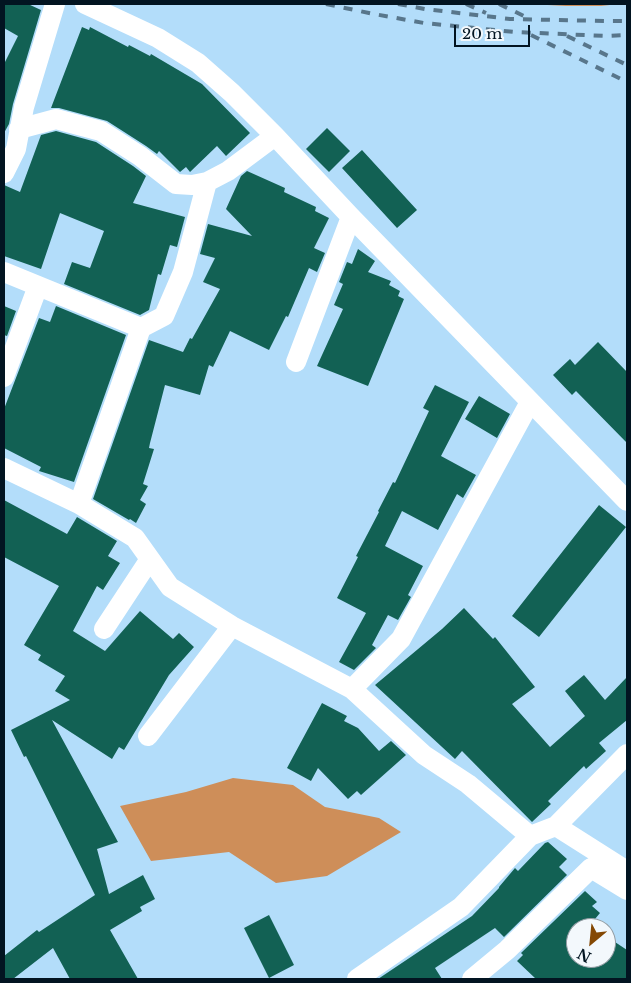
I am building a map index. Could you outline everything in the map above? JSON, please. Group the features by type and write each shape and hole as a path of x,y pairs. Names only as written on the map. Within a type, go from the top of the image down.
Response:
{"street":[{"path":"4,172 16,149 24,107 55,4"},
{"path":"85,4 158,38 198,63 232,93 627,501"},
{"path":"19,129 56,118 101,131 140,156 176,184 192,186 207,182 228,171 275,136"},
{"path":"79,504 141,328 164,316 183,272 207,182"},
{"path":"296,362 351,217"},
{"path":"4,272 141,328"},
{"path":"4,377 38,286"},
{"path":"352,689 401,639 530,402"},
{"path":"4,468 79,504 136,538 170,588 232,626 352,689 424,754 468,784 530,836"},
{"path":"104,629 150,559"},
{"path":"148,736 232,626"},
{"path":"357,979 460,907 530,836 556,826 627,754"},
{"path":"556,826 627,871"},
{"path":"472,979 507,950 591,868 627,890"}],"shaded area":[{"path":"529,4 619,4 566,6"},
{"path":"233,778 293,785 325,807 379,818 401,832 327,876 276,883 229,852 151,861 120,806 186,792"}],"building":[{"path":"4,4 28,4 41,10 13,104 9,124 4,133 4,64 18,36 4,28"},
{"path":"82,27 89,30 90,27 128,47 129,45 150,56 151,54 202,84 250,133 226,156 217,146 190,172 186,167 180,172 159,151 157,154 107,121 59,108 51,108"},
{"path":"327,128 350,151 329,172 306,149"},
{"path":"56,131 96,142 146,176 133,203 185,217 177,247 170,245 161,275 158,274 149,310 140,315 64,284 72,262 90,268 104,231 60,213 41,269 4,256 4,185 20,192 41,135"},
{"path":"362,150 417,210 397,228 342,168"},
{"path":"247,171 285,188 284,192 316,207 315,211 329,218 314,248 325,253 317,272 309,268 288,317 286,316 269,350 230,331 213,367 209,365 200,395 165,385 149,448 154,449 143,484 148,486 140,500 146,504 136,523 93,499 149,340 183,352 220,289 203,282 215,258 200,254 208,224 252,236 226,209 241,176"},
{"path":"358,249 375,261 368,272 391,281 389,285 400,291 398,296 404,299 368,386 317,366 343,309 334,305 343,284 339,282 347,262 352,264"},
{"path":"4,306 16,311 7,336 4,335"},
{"path":"56,306 126,335 74,482 39,471 41,467 4,448 4,409 39,318 50,322"},
{"path":"598,342 627,372 627,443 576,391 572,395 553,375 570,359 575,365"},
{"path":"435,385 469,402 441,456 476,475 463,498 457,494 438,530 402,511 385,546 423,566 408,595 411,597 398,620 388,615 372,645 376,648 354,670 339,662 366,613 337,598 358,557 356,556 378,511 393,482 395,483 429,411 423,408"},
{"path":"479,396 510,414 497,438 465,419"},
{"path":"4,500 67,534 77,517 117,541 108,556 120,563 103,590 97,586 73,631 105,651 140,611 173,639 179,633 194,647 169,675 124,750 119,747 112,759 52,720 118,842 97,849 109,894 143,875 155,899 140,907 142,911 110,930 138,979 70,979 53,948 13,979 4,979 4,956 37,930 39,932 95,895 26,756 24,757 11,730 70,700 55,691 65,676 38,660 41,655 24,645 59,586 4,557"},
{"path":"599,505 626,527 539,637 512,616"},
{"path":"464,608 493,639 495,637 535,687 512,704 550,747 585,716 565,691 584,675 605,700 627,677 627,720 599,743 606,751 586,769 584,766 548,801 551,804 532,822 462,751 455,759 375,685"},
{"path":"322,703 347,716 344,721 358,728 379,751 391,741 406,755 361,795 357,791 348,799 318,768 311,781 287,768"},
{"path":"548,842 567,859 559,867 567,875 504,937 495,928 435,968 442,979 378,979 472,916 515,868 518,871"},
{"path":"585,891 597,902 592,906 600,913 596,918 566,918 566,968 616,968 616,943 627,950 627,979 536,979 517,961 523,955 521,953"},
{"path":"269,915 294,965 269,978 244,928"}],"railway":[{"path":"326,4 424,23 515,32 607,36 627,35"},
{"path":"398,4 510,19 627,21"},
{"path":"466,4 486,13"},
{"path":"499,4 526,17"},
{"path":"531,35 627,82"},
{"path":"567,36 627,65"}]}
